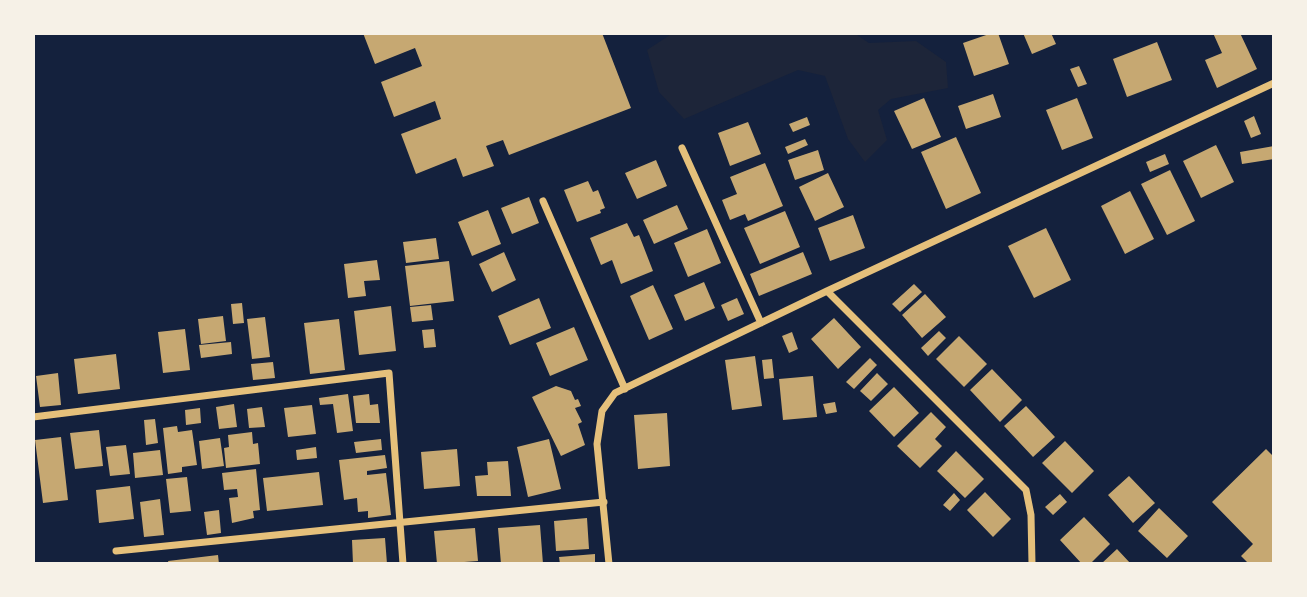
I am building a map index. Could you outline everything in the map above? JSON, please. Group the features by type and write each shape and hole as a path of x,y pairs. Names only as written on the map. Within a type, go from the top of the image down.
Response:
{"street":[{"path":"609,564 597,444 601,411 615,393 1274,83"},
{"path":"682,148 761,323"},
{"path":"543,201 625,389"},
{"path":"827,291 1026,490 1031,515 1032,564"},
{"path":"33,417 389,373 403,564"},
{"path":"116,551 604,502"}],"shaded area":[{"path":"673,33 854,33 869,43 916,41 946,62 948,88 891,99 878,110 887,140 865,162 848,139 825,76 798,70 684,119 659,92 647,50"}],"building":[{"path":"363,33 602,33 631,108 509,155 503,140 486,146 494,166 463,177 456,158 416,174 401,134 441,119 435,101 394,117 381,82 422,66 415,48 375,64"},
{"path":"998,33 1009,64 974,76 963,43"},
{"path":"1023,33 1051,33 1056,44 1032,54"},
{"path":"1213,33 1240,33 1257,69 1217,88 1205,60 1222,53"},
{"path":"1157,42 1172,80 1127,97 1113,59"},
{"path":"1079,66 1087,84 1078,87 1070,69"},
{"path":"993,94 1001,117 966,129 958,106"},
{"path":"924,98 941,137 912,149 894,111"},
{"path":"1077,98 1093,138 1062,150 1046,110"},
{"path":"1254,116 1261,134 1251,138 1244,121"},
{"path":"807,117 810,125 793,132 789,124"},
{"path":"748,122 761,154 730,166 718,133"},
{"path":"956,137 981,193 946,209 921,152"},
{"path":"805,139 808,145 788,154 785,147"},
{"path":"1216,145 1234,182 1201,198 1183,161"},
{"path":"1274,146 1274,159 1242,164 1240,152"},
{"path":"818,150 824,170 795,180 788,160"},
{"path":"1165,154 1169,164 1150,172 1146,162"},
{"path":"656,160 667,186 637,199 625,173"},
{"path":"765,163 783,206 748,221 745,214 730,220 722,200 737,194 730,177"},
{"path":"1170,170 1195,221 1167,235 1141,184"},
{"path":"828,173 844,207 815,221 799,187"},
{"path":"588,181 593,192 598,190 605,208 600,210 601,213 577,222 564,190"},
{"path":"1130,191 1154,239 1125,254 1101,206"},
{"path":"529,197 539,223 512,234 501,208"},
{"path":"677,205 688,229 654,244 643,220"},
{"path":"488,210 501,244 472,256 458,222"},
{"path":"785,211 800,247 760,264 744,228"},
{"path":"853,215 865,248 830,261 818,228"},
{"path":"627,223 634,237 639,235 653,271 621,284 612,260 601,265 590,238"},
{"path":"1046,228 1071,280 1034,298 1008,246"},
{"path":"707,229 721,263 688,277 674,243"},
{"path":"436,238 439,259 406,263 403,242"},
{"path":"504,252 516,280 492,292 479,264"},
{"path":"803,252 812,274 759,296 750,274"},
{"path":"377,260 380,280 364,281 366,296 348,298 344,264"},
{"path":"449,261 454,301 410,306 405,266"},
{"path":"704,282 715,308 685,321 674,295"},
{"path":"914,284 922,292 900,312 892,304"},
{"path":"653,285 673,329 649,340 630,296"},
{"path":"925,294 946,317 922,338 902,315"},
{"path":"539,298 551,328 510,345 498,316"},
{"path":"737,298 744,314 728,321 721,305"},
{"path":"242,303 244,323 233,324 231,304"},
{"path":"431,305 433,320 412,322 410,307"},
{"path":"391,306 396,351 359,355 354,311"},
{"path":"223,316 226,341 201,344 198,319"},
{"path":"265,317 270,357 252,359 247,319"},
{"path":"834,318 861,347 838,369 811,339"},
{"path":"339,319 345,370 310,374 304,323"},
{"path":"574,327 588,360 550,376 536,343"},
{"path":"185,329 190,370 163,373 158,332"},
{"path":"434,329 436,347 424,348 422,330"},
{"path":"939,331 946,338 928,356 921,348"},
{"path":"792,332 798,349 789,353 782,336"},
{"path":"959,336 987,364 964,387 936,359"},
{"path":"231,342 232,354 201,358 199,345"},
{"path":"116,354 120,389 78,394 74,359"},
{"path":"755,356 762,406 732,410 725,360"},
{"path":"870,358 877,365 854,389 846,382"},
{"path":"772,359 774,378 764,379 762,360"},
{"path":"273,362 275,378 253,380 251,364"},
{"path":"992,369 1022,400 1000,422 970,390"},
{"path":"58,373 61,405 40,407 36,376"},
{"path":"877,373 888,384 871,401 860,391"},
{"path":"813,376 817,417 783,420 779,379"},
{"path":"556,386 571,391 575,400 578,399 581,406 575,408 582,422 578,424 585,445 561,456 532,397"},
{"path":"894,387 919,413 894,437 869,411"},
{"path":"348,394 353,431 337,433 333,404 320,405 319,398"},
{"path":"369,394 370,405 378,404 380,423 356,423 353,396"},
{"path":"835,402 837,412 826,414 823,404"},
{"path":"234,404 237,427 219,429 216,407"},
{"path":"312,405 316,434 288,437 284,408"},
{"path":"1026,406 1055,437 1033,457 1004,426"},
{"path":"262,407 265,427 249,428 247,409"},
{"path":"200,408 201,423 186,425 185,410"},
{"path":"931,412 946,427 935,439 942,446 920,468 897,446"},
{"path":"667,413 670,466 638,469 634,415"},
{"path":"155,419 158,443 146,445 144,420"},
{"path":"177,426 178,432 192,430 197,465 182,467 182,472 168,474 163,428"},
{"path":"99,430 103,466 75,469 70,433"},
{"path":"252,432 253,444 258,443 260,464 226,468 224,448 229,447 228,435"},
{"path":"61,437 68,500 43,503 35,440"},
{"path":"220,438 224,466 202,469 199,441"},
{"path":"381,439 382,450 356,453 354,442"},
{"path":"549,439 561,489 528,497 517,447"},
{"path":"1065,441 1094,471 1072,493 1042,463"},
{"path":"126,445 130,474 110,476 106,447"},
{"path":"316,447 317,458 297,460 296,450"},
{"path":"457,449 460,486 424,489 421,452"},
{"path":"1266,449 1274,457 1274,564 1249,564 1241,556 1253,544 1212,502"},
{"path":"160,450 163,475 135,478 133,453"},
{"path":"956,451 984,479 965,498 937,471"},
{"path":"385,455 387,468 367,471 367,475 386,473 391,515 368,518 368,511 358,512 357,498 344,500 339,460"},
{"path":"508,461 511,496 477,496 475,476 488,475 487,462"},
{"path":"256,469 260,510 253,511 254,518 232,523 229,498 238,497 237,489 224,490 222,473"},
{"path":"319,472 323,505 267,511 263,478"},
{"path":"1129,476 1155,503 1133,523 1108,495"},
{"path":"187,477 191,511 170,513 166,479"},
{"path":"130,486 134,519 99,523 96,490"},
{"path":"985,492 1011,519 993,537 967,510"},
{"path":"954,493 960,500 950,511 943,505"},
{"path":"1060,494 1067,502 1053,515 1045,507"},
{"path":"160,499 164,535 144,537 140,502"},
{"path":"1159,508 1188,536 1167,558 1138,531"},
{"path":"219,510 221,533 207,535 204,512"},
{"path":"1084,517 1110,544 1090,564 1082,564 1060,540"},
{"path":"587,518 589,549 556,551 554,521"},
{"path":"540,525 543,564 501,564 498,528"},
{"path":"475,528 478,561 437,564 434,531"},
{"path":"385,538 387,564 353,564 352,540"},
{"path":"1117,549 1131,564 1101,564"},
{"path":"595,554 595,564 560,564 559,557"},
{"path":"218,555 219,564 169,564 168,561"}]}
